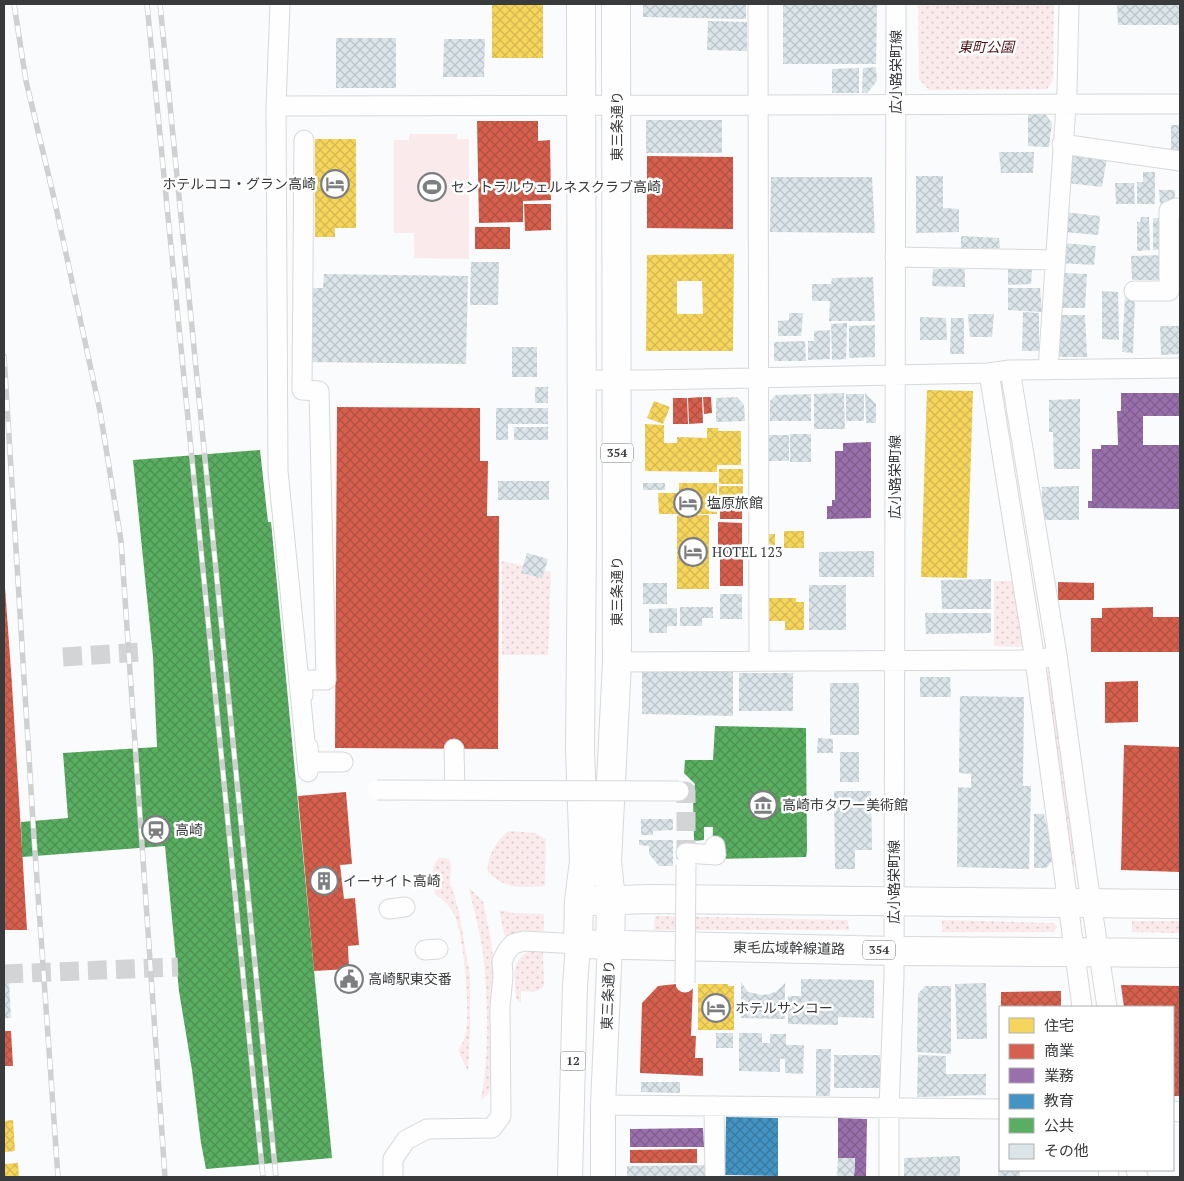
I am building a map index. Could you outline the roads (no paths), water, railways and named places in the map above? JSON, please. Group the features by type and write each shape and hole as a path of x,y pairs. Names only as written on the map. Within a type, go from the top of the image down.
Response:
{"highway":[{"name":"354","path":"578,944 579,901 584,861 580,748 580,4"},
{"name":"東三条通り","path":"610,944 611,901 607,861 618,662 616,4"},
{"path":"579,901 649,899 1180,904"},
{"name":"東毛広域幹線道路","path":"578,944 1180,953"}],"main road":[{"name":"12","path":"570,1177 575,986 578,944"},
{"name":"東三条通り","path":"603,1177 603,1104 610,944"}],"street":[{"path":"280,4 276,106 278,471 308,772"},
{"path":"758,4 759,660"},
{"name":"広小路栄町線","path":"889,1177 889,1108 894,950 896,661 896,4"},
{"path":"1048,370 1066,105 1069,4"},
{"path":"276,106 1180,104"},
{"path":"304,140 302,390 319,391 326,680 302,680 309,762 343,762"},
{"path":"1062,144 1180,160"},
{"path":"1134,291 1169,291 1169,211 1180,208"},
{"path":"895,257 1054,260"},
{"path":"581,380 895,376 988,373 1010,370 1180,368"},
{"path":"1010,370 1058,655 1080,903"},
{"path":"988,373 1035,660 1080,903 1087,953 1107,1006"},
{"path":"618,662 1035,660 1058,655"},
{"path":"454,749 456,790"},
{"path":"377,790 678,790"},
{"path":"685,983 686,859 716,855 715,846"},
{"path":"392,1177 393,1159 406,1140 427,1129 492,1128 498,1122 501,1116 500,1007 503,976 502,961 507,951 513,944 524,941 578,944"},
{"path":"1082,1006 1087,953"},
{"path":"603,1104 999,1109"},
{"path":"714,1106 715,1177"}],"tunnel":[{"path":"63,657 143,652"},
{"path":"679,791 686,791 686,865"},
{"path":"4,974 178,967"}],"railway":[{"path":"14,4 26,81 54,198 100,411 121,541 165,1177"},
{"path":"147,4 263,1177"},
{"path":"160,4 276,1177"},
{"path":"4,356 34,838 58,1177"}],"place":[{"name":"ホテルココ・グラン高崎","path":"335,184"},
{"name":"セントラルウェルネスクラブ高崎","path":"432,187"},
{"name":"塩原旅館","path":"688,503"},
{"name":"HOTEL 123","path":"693,552"},
{"name":"高崎市タワー美術館","path":"763,805"},
{"name":"高崎","path":"156,830"},
{"name":"イーサイト高崎","path":"324,881"},
{"name":"高崎駅東交番","path":"349,979"},
{"name":"ホテルサンコー","path":"716,1008"}],"park label":[{"name":"東町公園","path":"986,47"}]}
